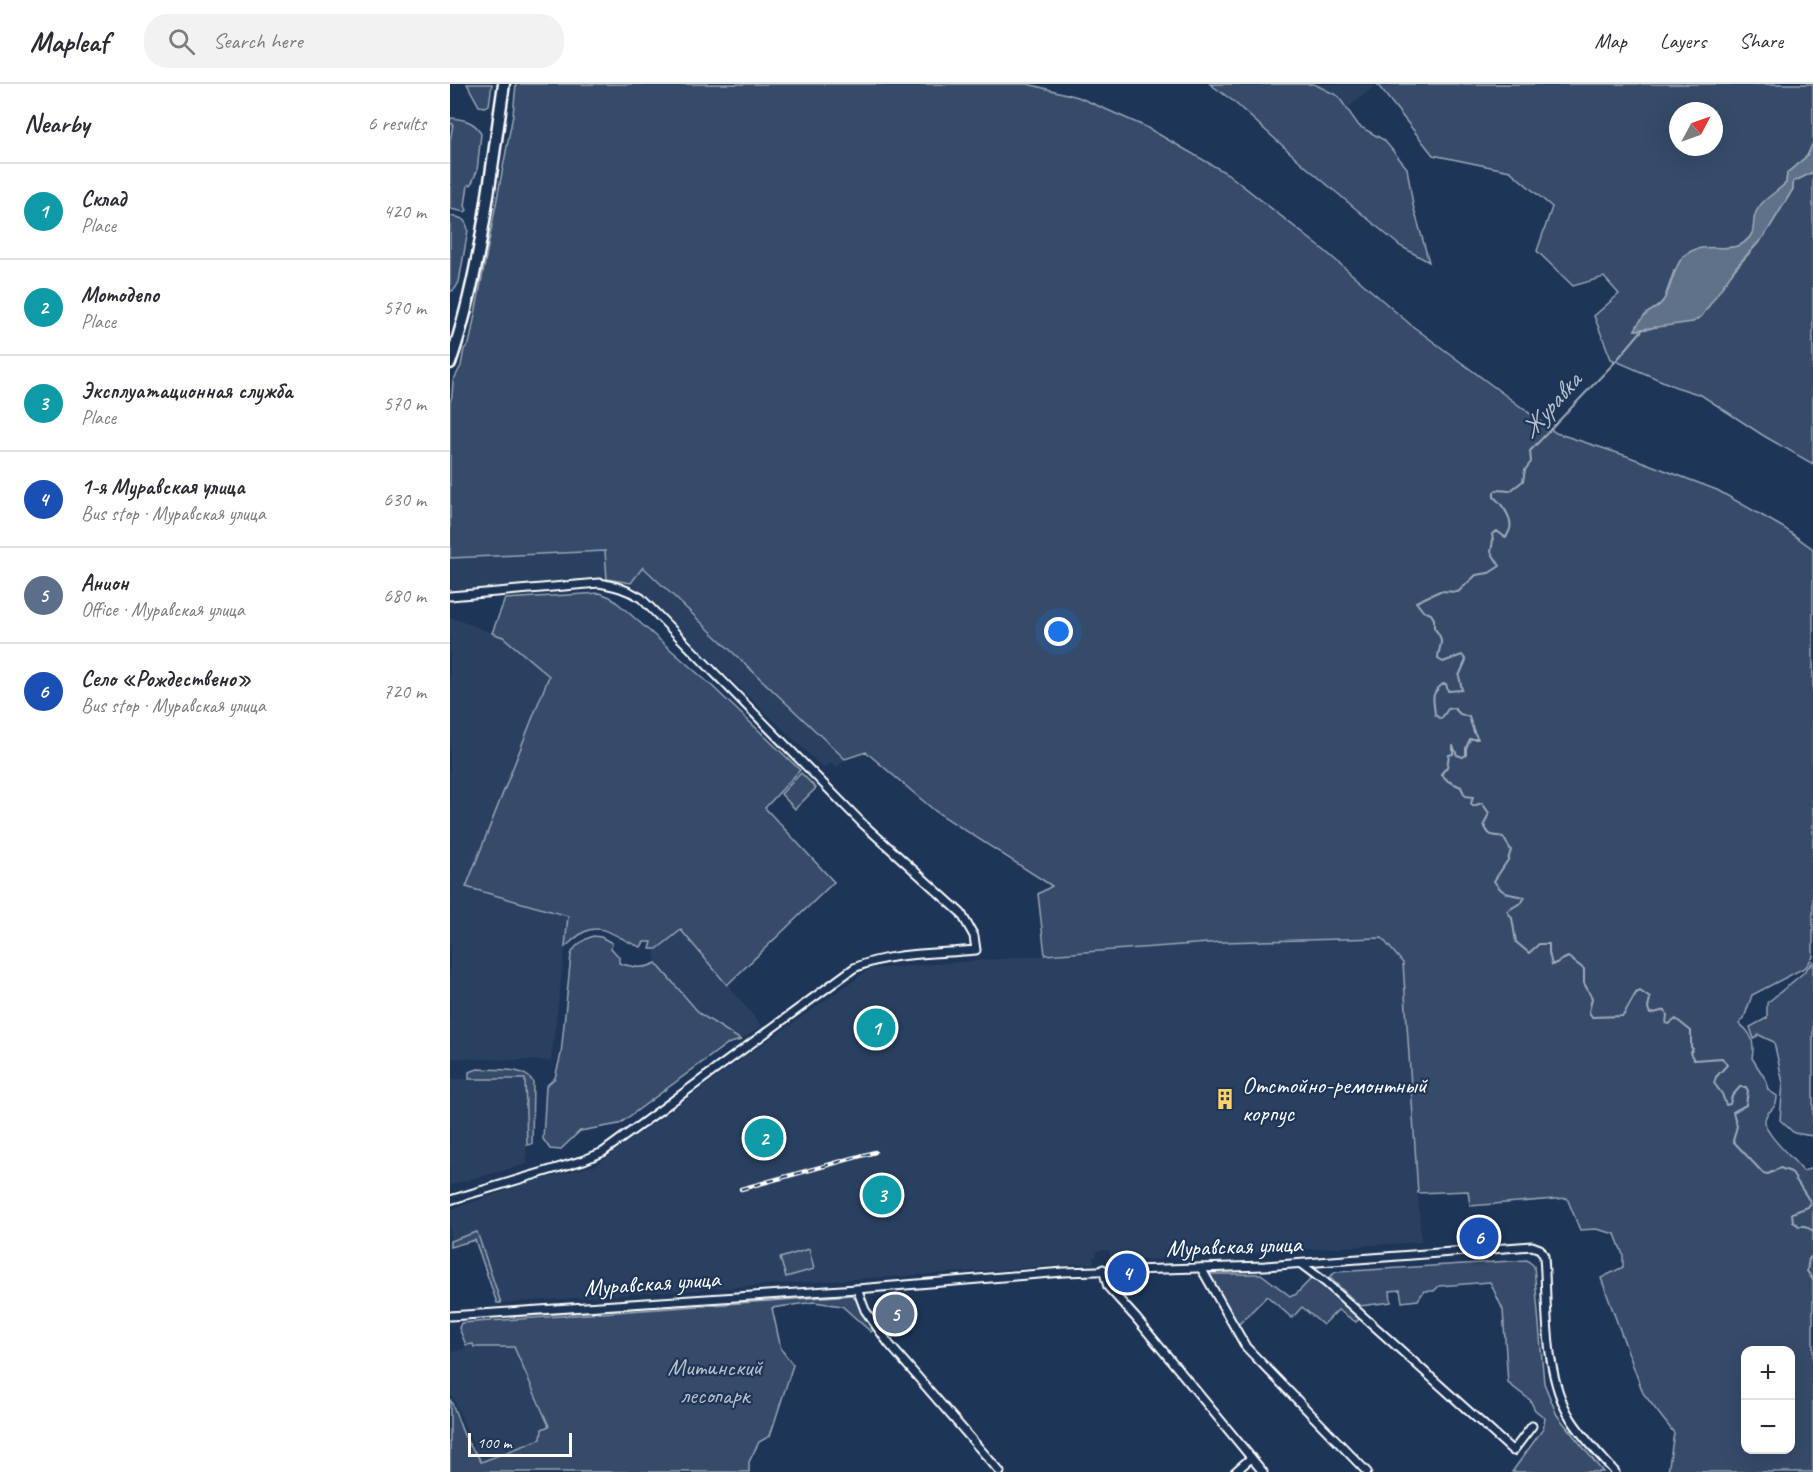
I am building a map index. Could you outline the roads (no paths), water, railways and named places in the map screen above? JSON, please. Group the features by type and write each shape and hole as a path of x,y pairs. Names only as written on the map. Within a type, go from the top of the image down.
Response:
{"main road":[{"path":"450,340 469,261 497,84"},
{"path":"450,363 473,273 504,84"}],"street":[{"path":"450,596 599,584 628,590 640,598 863,824 962,913 974,936 976,950 893,957 870,961 854,968 603,1152 585,1160 450,1200"},
{"name":"Муравская улица","path":"450,1316 857,1289 1103,1269 1201,1268 1297,1263 1532,1246 1540,1249 1544,1256 1552,1366 1560,1398 1570,1418 1584,1437 1615,1472"},
{"path":"1297,1263 1304,1265 1325,1282 1513,1451 1532,1426"},
{"path":"1201,1268 1246,1347 1367,1472"},
{"path":"1103,1269 1108,1287 1263,1472"},
{"path":"857,1289 865,1310 889,1344 1000,1472"},
{"path":"1235,1472 1251,1458"}],"waterway":[{"name":"Журавка","path":"1643,329 1616,361 1530,451 1531,462 1525,470 1523,481 1510,491 1497,490 1494,492 1494,497 1506,511 1510,520 1510,529 1506,538 1497,531 1492,534 1491,552 1500,566 1489,573 1476,575 1458,592 1440,591 1416,602 1434,619 1434,628 1441,641 1438,659 1443,662 1462,655 1466,660 1459,676 1462,690 1448,691 1446,684 1443,684 1434,694 1435,715 1441,719 1448,709 1454,708 1460,714 1469,717 1478,739 1470,739 1466,755 1463,757 1457,755 1453,746 1453,754 1449,755 1447,767 1441,774 1448,781 1461,787 1465,796 1473,797 1471,804 1473,806 1482,803 1489,813 1484,825 1486,829 1492,835 1503,837 1511,850 1508,860 1494,881 1504,892 1525,897 1522,902 1507,911 1512,918 1516,942 1529,953 1539,944 1549,944 1552,965 1568,957 1584,969 1584,983 1592,998 1589,1012 1592,1017 1623,1016 1636,993 1640,991 1650,998 1648,1008 1650,1014 1665,1010 1666,1023 1669,1024 1676,1019 1691,1031 1693,1049 1690,1053 1694,1060 1722,1058 1727,1065 1716,1077 1714,1083 1726,1105 1730,1104 1732,1096 1740,1087 1746,1087 1748,1091 1746,1105 1733,1112 1737,1126 1733,1141 1763,1173 1768,1174 1780,1168 1791,1172 1811,1203 1808,1207 1792,1213 1793,1222 1813,1231"},
{"name":"Журавка","path":"1813,1255 1809,1259 1807,1271 1813,1280"}],"railway":[{"path":"741,1189 875,1152"}],"place":[{"name":"Склад","path":"876,1028"},
{"name":"Отстойно-ремонтный корпус","path":"1225,1099"},
{"name":"Мотодепо","path":"764,1138"},
{"name":"Эксплуатационная служба","path":"882,1195"},
{"name":"Село «Рождествено»","path":"1479,1237"},
{"name":"1-я Муравская улица","path":"1127,1273"},
{"name":"Анион","path":"895,1314"}],"park label":[{"name":"Митинский лесопарк","path":"715,1381"}]}
